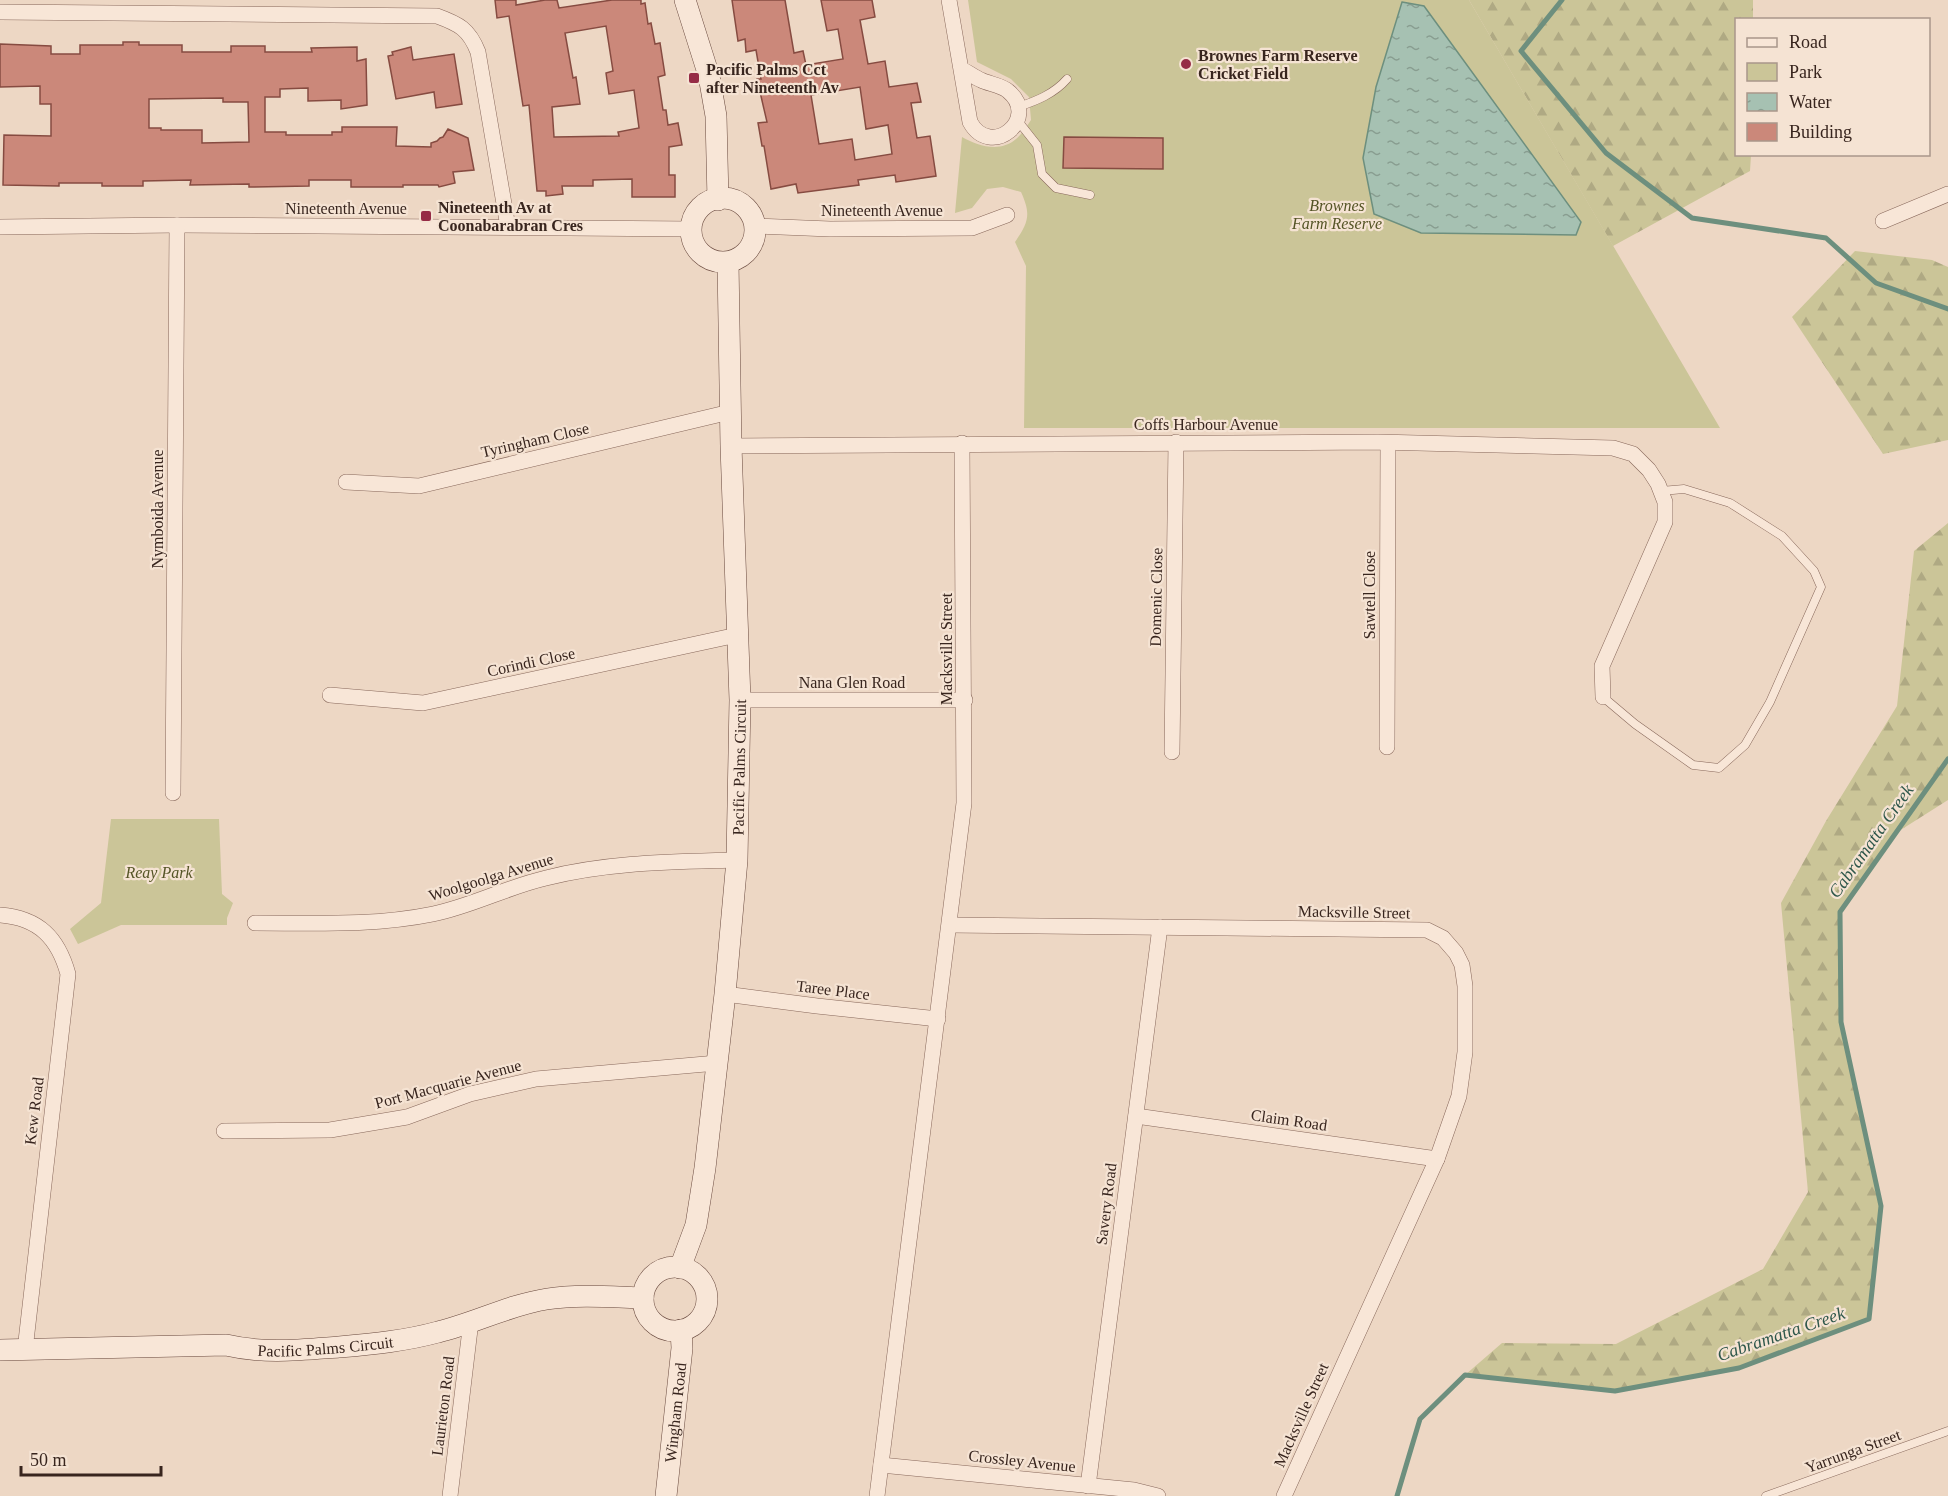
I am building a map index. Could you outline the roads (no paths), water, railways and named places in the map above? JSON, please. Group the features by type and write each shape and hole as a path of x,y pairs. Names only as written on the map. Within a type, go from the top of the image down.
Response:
{"street":[{"path":"685,0 709,76 716,116 718,200"},
{"path":"949,0 970,122 982,134 992,137 1001,137 1010,131 1018,114 1015,100 1007,90 961,69"},
{"path":"0,12 437,16 455,23 472,37 478,52 508,227"},
{"path":"1883,221 1948,194"},
{"path":"728,199 744,206 749,211 755,226 754,240 750,248 737,259 728,262 710,259 702,254 693,239 691,229 699,210 705,204 718,200 728,199"},
{"name":"Nineteenth Avenue","path":"755,226 830,229 972,228 1007,215"},
{"name":"Nineteenth Avenue","path":"0,227 177,225 691,229"},
{"name":"Nymboida Avenue","path":"173,793 177,225"},
{"name":"Pacific Palms Circuit","path":"680,1268 696,1225 705,1168 725,994 737,860 740,700 730,412 728,262"},
{"name":"Tyringham Close","path":"346,482 418,486 730,412"},
{"name":"Coffs Harbour Avenue","path":"731,446 1176,442 1388,443 1613,448 1634,454 1649,470 1661,491 1665,502 1665,522 1602,666 1603,698"},
{"name":"Domenic Close","path":"1172,752 1176,442"},
{"name":"Macksville Street","path":"877,1496 964,803 962,443"},
{"name":"Sawtell Close","path":"1387,747 1388,443"},
{"name":"Corindi Close","path":"330,695 423,703 737,635"},
{"name":"Nana Glen Road","path":"740,700 964,700"},
{"name":"Woolgoolga Avenue","path":"255,923 368,922 431,914 464,906 545,878 595,867 737,860"},
{"name":"Kew Road","path":"0,915 25,919 41,927 63,957 68,974 25,1350"},
{"name":"Macksville Street","path":"950,925 1427,930 1443,938 1456,953 1462,965 1465,986 1465,1052 1459,1096 1437,1159 1284,1496"},
{"name":"Savery Road","path":"1088,1486 1160,927"},
{"name":"Taree Place","path":"725,994 938,1019"},
{"name":"Port Macquarie Avenue","path":"224,1131 330,1130 407,1117 470,1094 536,1079 717,1063"},
{"name":"Claim Road","path":"1136,1116 1437,1159"},
{"path":"680,1268 687,1269 701,1280 705,1287 707,1301 702,1316 689,1328 672,1331 654,1323 644,1308 643,1298 646,1287 657,1273 666,1269 680,1268"},
{"name":"Pacific Palms Circuit","path":"0,1350 226,1345 248,1350 283,1352 396,1341 440,1332 505,1309 548,1299 593,1296 643,1298"},
{"name":"Laurieton Road","path":"450,1496 471,1321"},
{"name":"Wingham Road","path":"666,1496 682,1348 681,1330"},
{"name":"Crossley Avenue","path":"881,1465 1134,1490 1158,1496"}],"lane":[{"path":"1067,80 1018,114 1037,145 1042,174 1056,188 1090,195"},
{"name":"Coffs Harbour Avenue","path":"1603,698 1693,765 1719,768 1745,745 1770,702 1821,587 1814,571 1782,536 1730,503 1684,489 1661,491"},
{"name":"Yarrunga Street","path":"1766,1496 1948,1431"}],"water":[{"path":"1402,2 1424,6 1581,222 1576,235 1421,233 1374,214 1363,158 1376,87"}],"waterway":[{"name":"Cabramatta Creek","path":"1562,0 1521,51 1606,153 1692,218 1826,238 1876,283 1948,309"},
{"name":"Cabramatta Creek","path":"1397,1496 1420,1419 1465,1375 1615,1391 1739,1368 1869,1319 1881,1206 1841,1022 1840,912 1948,759"}],"place":[{"name":"Brownes Farm Reserve Cricket Field","path":"1186,64"},
{"name":"Pacific Palms Cct after Nineteenth Av","path":"694,78"},
{"name":"Nineteenth Av at Coonabarabran Cres","path":"426,216"}],"park label":[{"name":"Brownes Farm Reserve","path":"1337,214"},
{"name":"Reay Park","path":"159,872"}]}
